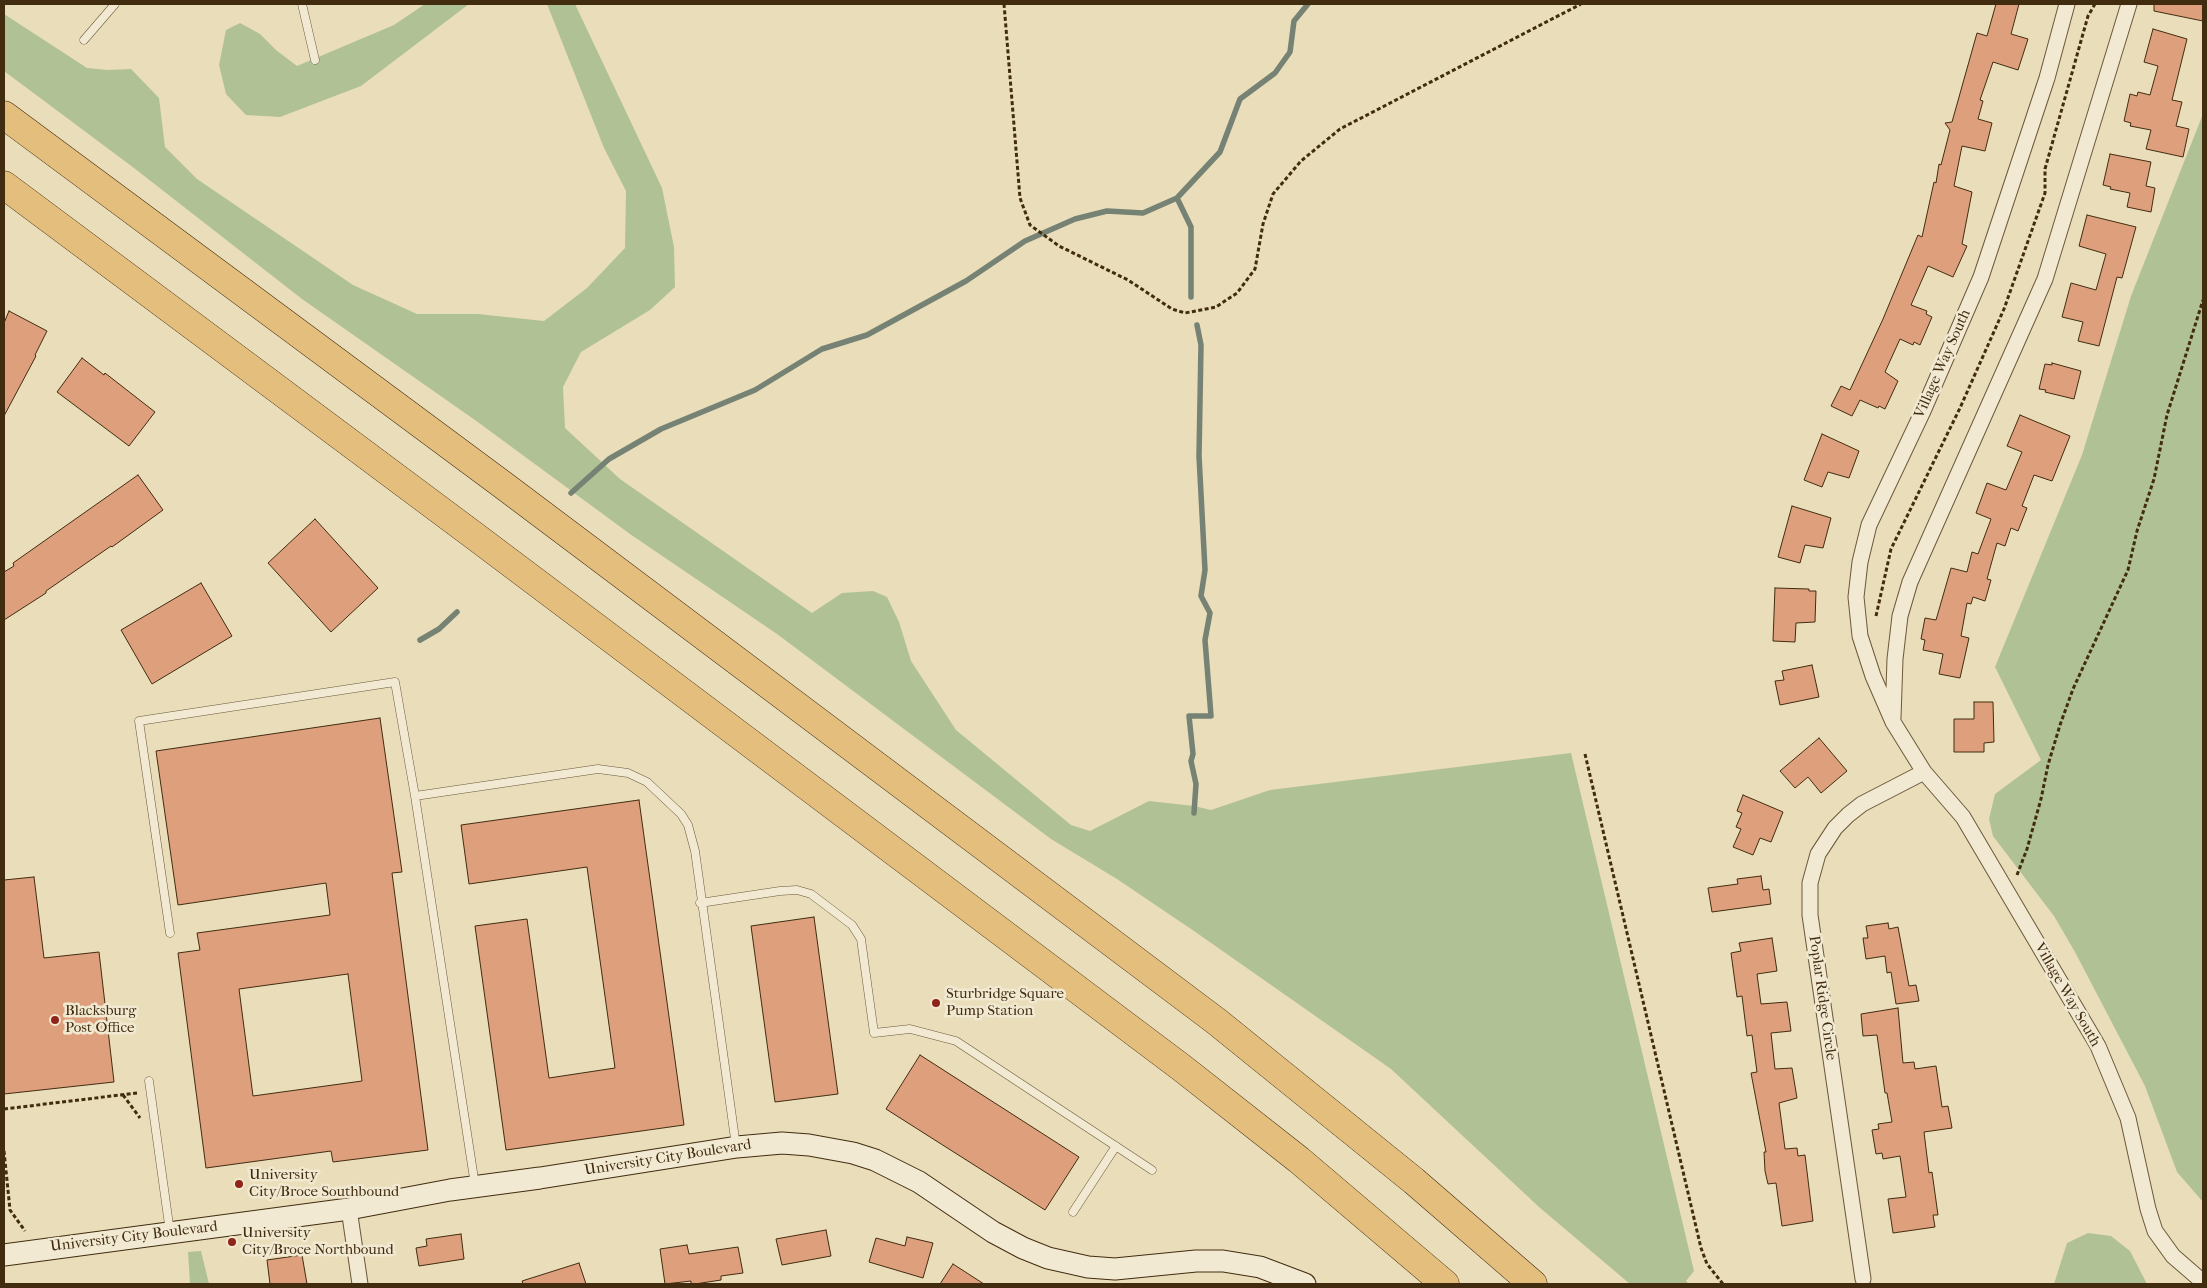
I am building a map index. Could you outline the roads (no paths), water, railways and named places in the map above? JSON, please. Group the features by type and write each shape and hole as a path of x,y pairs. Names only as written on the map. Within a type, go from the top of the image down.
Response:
{"highway":[{"path":"4,115 503,485 1216,1021 1414,1181 1532,1284"},
{"path":"4,185 1182,1068 1299,1160 1445,1284"}],"main road":[{"name":"University City Boulevard","path":"4,1255 349,1208 450,1190 476,1188 736,1147 782,1143 809,1145 853,1153 868,1158 920,1182 1005,1239 1048,1258 1075,1264 1115,1269 1196,1261 1223,1261 1260,1267 1305,1284"}],"street":[{"name":"Village Way South","path":"2067,4 2047,78 1981,277 1923,411 1869,525 1860,562 1856,597 1860,636 1893,722 1924,772 1964,817 2098,1046 2128,1118 2148,1209 2155,1231 2173,1256 2203,1282"},
{"path":"1893,722 1895,659 1900,616 1910,582 2045,279 2129,4"},
{"name":"Poplar Ridge Circle","path":"1863,1279 1808,899 1810,883 1818,854 1835,828 1862,804 1924,772"},
{"path":"349,1208 360,1284"}],"lane":[{"path":"84,40 115,4"},
{"path":"302,4 315,60"},
{"path":"170,933 139,722 395,682 415,796 476,1188"},
{"path":"415,796 598,769 628,773 647,782 681,814 688,825 694,851 736,1147"},
{"path":"700,902 780,890 797,890 811,894 852,925 861,938 874,1033 910,1029 956,1041 1152,1170"},
{"path":"149,1082 170,1232"},
{"path":"1073,1212 1116,1146"}],"waterway":[{"path":"571,493 609,459 661,429 755,390 822,349 867,335 966,281 1025,241 1075,219 1107,211 1143,213 1177,198 1220,152 1240,99 1275,73 1290,52 1294,21 1308,4"},
{"path":"1177,198 1191,227 1191,297"},
{"path":"1194,813 1196,784 1191,761 1193,754 1189,716 1211,716 1205,640 1210,613 1201,596 1205,570 1199,456 1201,345 1197,325"},
{"path":"420,640 439,629 457,612"}],"place":[{"name":"Sturbridge Square Pump Station","path":"936,1003"},
{"name":"Blacksburg Post Office","path":"55,1020"},
{"name":"University City/Broce Southbound","path":"239,1184"},
{"name":"University City/Broce Northbound","path":"232,1242"}]}
